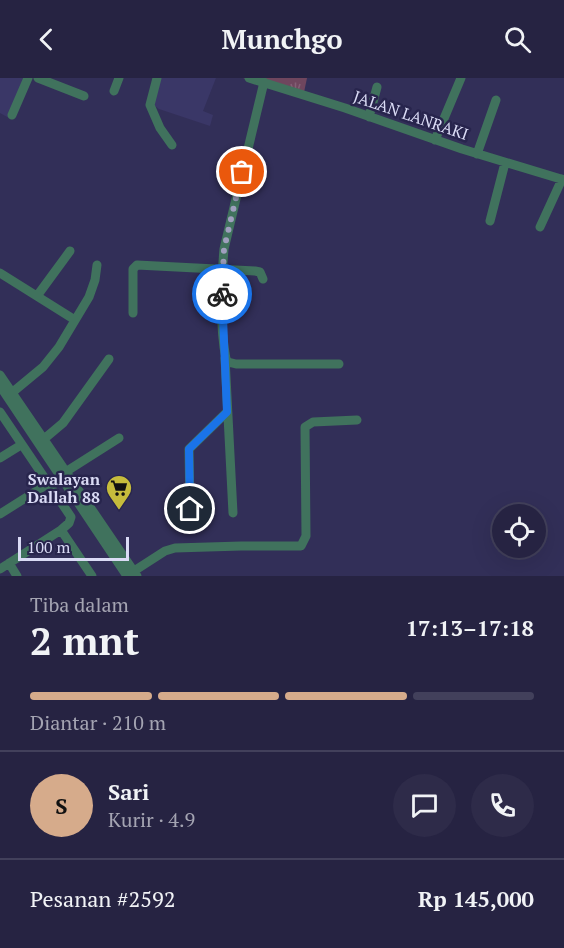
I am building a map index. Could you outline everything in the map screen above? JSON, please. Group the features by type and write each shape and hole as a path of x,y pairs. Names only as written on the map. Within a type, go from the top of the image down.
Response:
{"street":[{"path":"12,115 28,78"},
{"path":"38,78 84,96"},
{"path":"114,91 119,78"},
{"path":"157,78 150,105 160,128 172,145"},
{"name":"JALAN LANRAKI","path":"249,78 477,154 563,179"},
{"path":"435,140 461,78"},
{"path":"233,513 223,336 222,269 231,217 264,82"},
{"path":"369,117 377,87"},
{"path":"477,154 496,100"},
{"path":"490,221 506,163"},
{"path":"540,227 563,179"},
{"path":"37,296 70,251"},
{"path":"10,395 43,367 55,353 92,289 97,265"},
{"path":"133,313 133,273 137,265 258,272 263,279"},
{"path":"0,273 75,320"},
{"path":"225,355 228,362 236,364 339,364"},
{"path":"44,439 63,423 108,359"},
{"path":"0,375 10,395 133,574 165,551 175,548 302,546 306,536 305,427 313,422 357,420"},
{"path":"0,386 10,395 67,471 116,552"},
{"path":"0,412 70,514 69,523 61,530 0,569"},
{"path":"190,509 189,449 227,412"},
{"path":"67,471 118,438"},
{"path":"0,458 21,445"},
{"path":"0,514 49,483"},
{"path":"61,530 92,576"},
{"path":"9,563 17,576"}],"shaded area":[{"path":"0,78 27,78 9,118 0,113"},
{"path":"159,78 216,78 203,111 213,115 210,126 159,109 151,103"}],"green space":[{"path":"243,78 307,78 303,97"}],"way so far":[{"path":"222,294 224,249 242,172"}],"place":[{"name":"Swalayan Dallah 88","path":"119,511"}],"route":[{"path":"190,509 189,449 227,412 222,294"}]}
